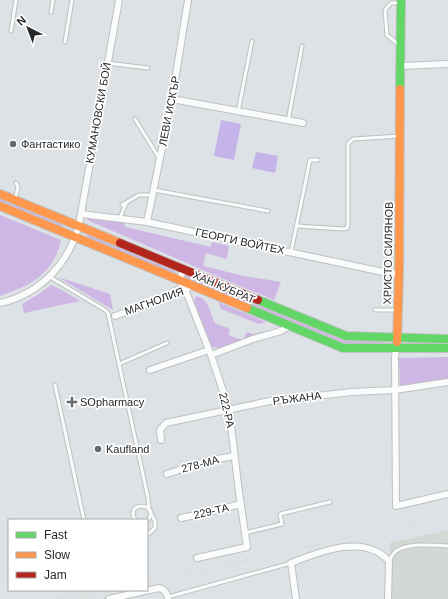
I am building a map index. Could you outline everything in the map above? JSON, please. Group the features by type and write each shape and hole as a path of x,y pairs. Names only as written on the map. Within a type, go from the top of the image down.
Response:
{"street":[{"name":"КУМАНОВСКИ БОЙ","path":"0,303 12,301 24,296 50,277 64,258 74,237 81,214 119,0"},
{"name":"ЛЕВИ ИСКЪР","path":"147,222 172,99 188,0"},
{"name":"ХРИСТО СИЛЯНОВ","path":"401,1 399,274 395,390 396,506 448,494"},
{"path":"400,66 448,64"},
{"path":"172,99 303,123"},
{"name":"ХАН КУБРАТ","path":"0,194 346,336 448,339"},
{"name":"ХАН КУБРАТ","path":"0,206 343,348 448,348"},
{"name":"ГЕОРГИ ВОЙТЕХ","path":"81,214 147,222 388,273 399,274"},
{"path":"180,280 184,269"},
{"name":"222-РА","path":"180,280 210,352 229,409 247,547 197,558"},
{"name":"МАГНОЛИЯ","path":"115,316 146,305 175,291 194,287"},
{"path":"150,370 281,331 289,326"},
{"name":"РЪЖАНА","path":"161,440 160,430 166,423 229,409 270,401 352,392 395,390 448,382"},
{"name":"278-МА","path":"167,474 207,461 234,456"},
{"name":"229-ТА","path":"181,518 241,504"},
{"path":"296,599 291,563 313,554 329,550 343,547 356,547 381,553 389,561 388,599"},
{"path":"148,590 159,588 162,589 168,594 168,598"},
{"path":"109,599 145,591"}],"lane":[{"path":"11,31 16,0"},
{"path":"51,12 53,0"},
{"path":"65,42 72,0"},
{"path":"400,45 387,35 385,10 391,3 401,1"},
{"path":"238,112 252,41"},
{"path":"288,121 302,46"},
{"path":"107,63 148,68"},
{"path":"135,119 160,159"},
{"path":"296,226 346,228 348,225 348,144 353,139 400,136"},
{"path":"291,252 310,160 318,160"},
{"path":"15,200 18,187 16,183"},
{"path":"120,218 124,204 139,195 153,193 268,211"},
{"path":"50,277 108,313 148,498 150,516 148,519"},
{"path":"375,310 398,311"},
{"path":"119,364 167,343"},
{"path":"55,385 84,519"},
{"path":"245,533 282,524 280,514 330,502"},
{"path":"135,519 133,514 137,507 142,506 149,510 155,521 155,528 148,534"},
{"path":"389,561 394,553 405,547 420,545 448,546"},
{"path":"168,598 291,563"}],"shaded area":[{"path":"221,120 241,124 234,160 214,156"},
{"path":"256,152 278,156 275,173 252,168"},
{"path":"0,198 63,225 61,228 0,203"},
{"path":"0,215 61,240 52,262 39,277 21,288 0,296"},
{"path":"97,217 124,223 125,227 211,247 212,242 229,246 227,259 206,253 203,266 244,276 281,282 274,300 87,219"},
{"path":"88,234 173,270 176,273 175,275 86,239"},
{"path":"184,275 337,338 349,341 386,342 386,346 349,346 182,279"},
{"path":"58,277 110,294 113,310"},
{"path":"51,285 80,301 24,313 22,304"},
{"path":"196,296 204,300 215,323 230,329 228,335 243,340 247,332 253,334 275,329 278,331 225,348 212,347 194,301"},
{"path":"218,302 266,322 259,324 221,309"},
{"path":"448,357 448,379 400,387 399,358"},
{"path":"448,530 448,599 390,599 392,567 389,543"}],"railway":[{"path":"148,583 448,515"},
{"path":"78,599 113,591"},
{"path":"57,599 84,593"}],"traffic: fast":[{"path":"400,89 401,0"},
{"path":"258,300 346,336 448,339"},
{"path":"247,308 343,348 448,348"}],"traffic: slow":[{"path":"397,342 400,89"},
{"path":"0,194 120,243"},
{"path":"0,206 247,308"}],"traffic: jam":[{"path":"120,243 258,300"}],"place":[{"name":"Фантастико","path":"13,144"},
{"name":"SOpharmacy","path":"72,402"},
{"name":"Kaufland","path":"98,449"}]}
